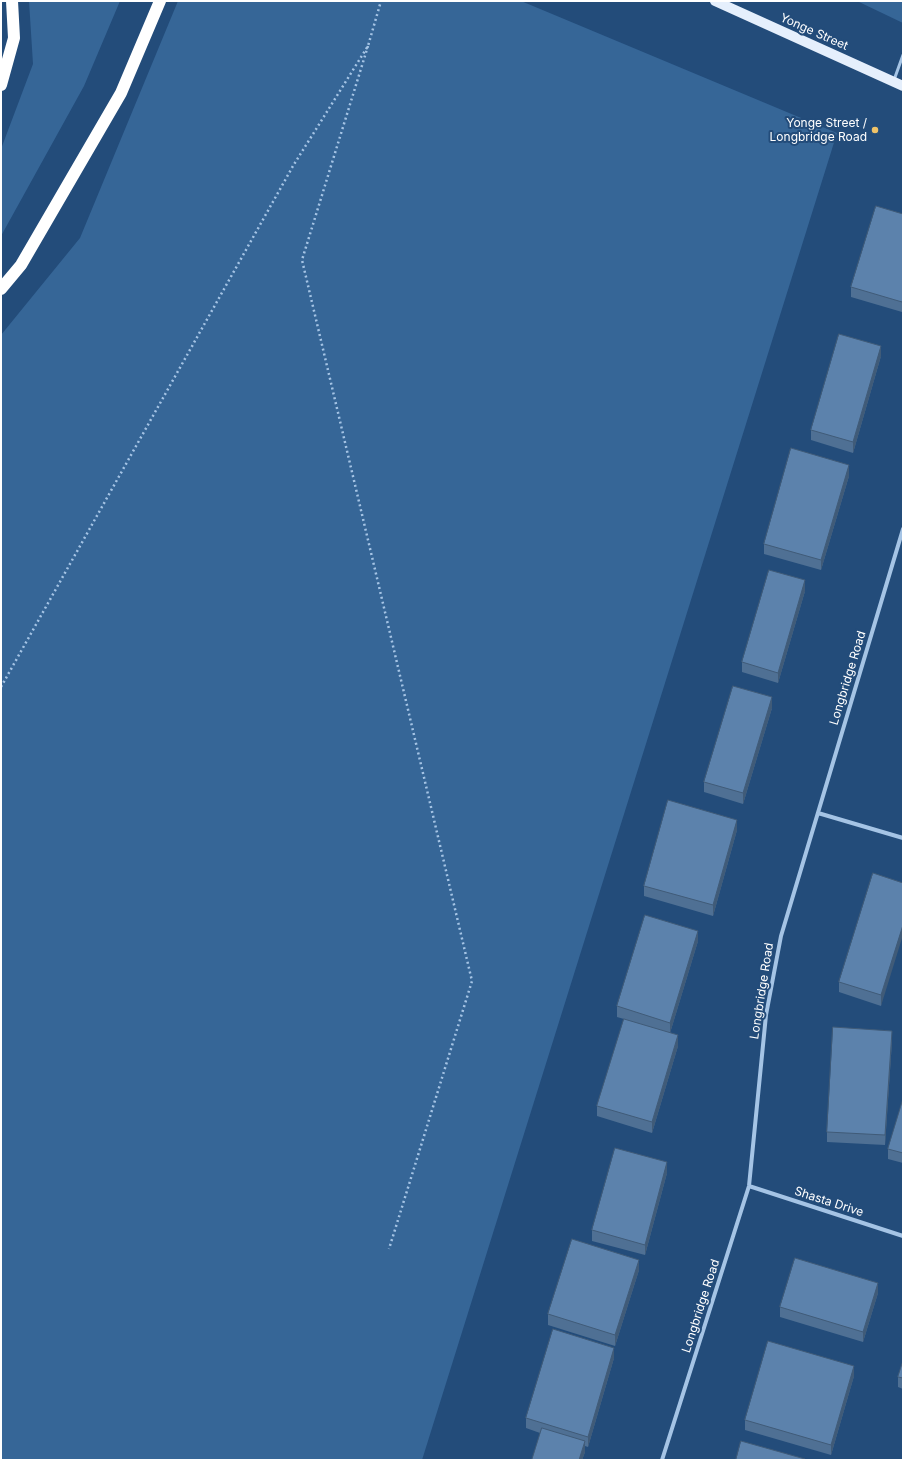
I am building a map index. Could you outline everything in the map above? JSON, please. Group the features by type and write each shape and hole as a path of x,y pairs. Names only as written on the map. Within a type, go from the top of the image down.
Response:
{"highway":[{"path":"1,85 14,38 12,1"},
{"path":"1,289 21,265 121,93 160,1"}],"main road":[{"name":"Yonge Street","path":"715,1 903,86"}],"street":[{"name":"Longbridge Road","path":"662,1460 749,1186 766,1015 781,936 903,529"},
{"path":"818,813 903,838"},
{"name":"Shasta Drive","path":"749,1186 903,1236"}],"lane":[{"path":"893,82 903,55"}],"path":[{"path":"381,1 302,260 472,982 388,1249"},
{"path":"1,688 293,166 368,46"}],"shaded area":[{"path":"29,1 120,1 84,86 1,236 1,149 33,64"},
{"path":"178,1 521,1 837,133 422,1460 1,1460 1,335 80,238"},
{"path":"857,1 903,1 903,23"}],"building":[{"path":"876,206 903,214 902,302 851,287"},
{"path":"839,334 881,346 853,442 811,430"},
{"path":"791,448 849,465 821,560 764,544"},
{"path":"769,570 805,580 778,673 742,662"},
{"path":"733,686 772,697 743,793 704,782"},
{"path":"668,800 737,820 713,905 644,886"},
{"path":"873,873 903,883 903,925 881,995 839,982"},
{"path":"645,915 698,931 670,1023 617,1006"},
{"path":"624,1019 678,1035 652,1122 597,1106"},
{"path":"833,1027 892,1031 885,1135 827,1132"},
{"path":"903,1099 903,1153 888,1149"},
{"path":"615,1148 667,1162 645,1245 592,1230"},
{"path":"572,1239 639,1260 615,1335 548,1314"},
{"path":"795,1258 878,1283 863,1332 780,1307"},
{"path":"553,1329 614,1348 588,1437 526,1418"},
{"path":"768,1341 854,1366 831,1445 745,1420"},
{"path":"903,1361 903,1378 898,1377"},
{"path":"542,1428 585,1441 579,1460 532,1460"},
{"path":"741,1441 805,1459 805,1460 736,1460"}],"place":[{"name":"Yonge Street / Longbridge Road","path":"875,130"}]}
